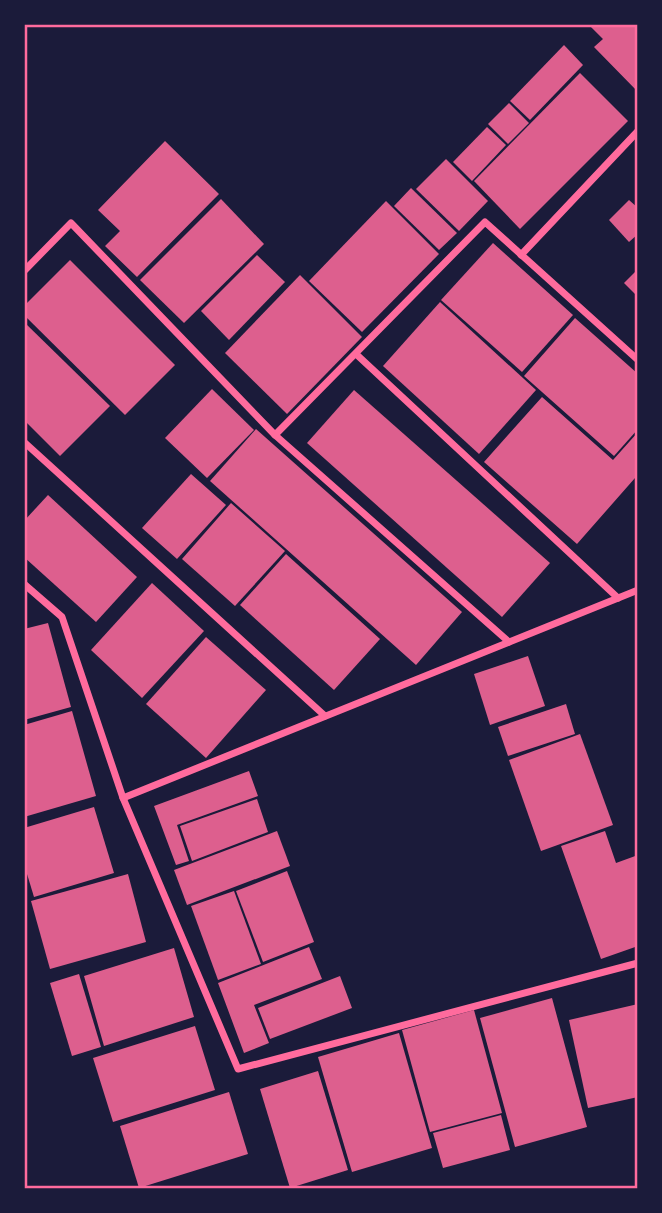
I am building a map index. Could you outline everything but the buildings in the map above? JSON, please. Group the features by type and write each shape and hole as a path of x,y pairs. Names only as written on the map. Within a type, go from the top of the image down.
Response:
{"street":[{"path":"521,255 638,131"},
{"path":"275,435 485,222 638,360"},
{"path":"24,271 71,223 275,435 509,642"},
{"path":"356,354 618,598"},
{"path":"24,442 325,716"},
{"path":"24,584 62,617 123,798 238,1069 638,963"},
{"path":"123,798 638,590"}]}
